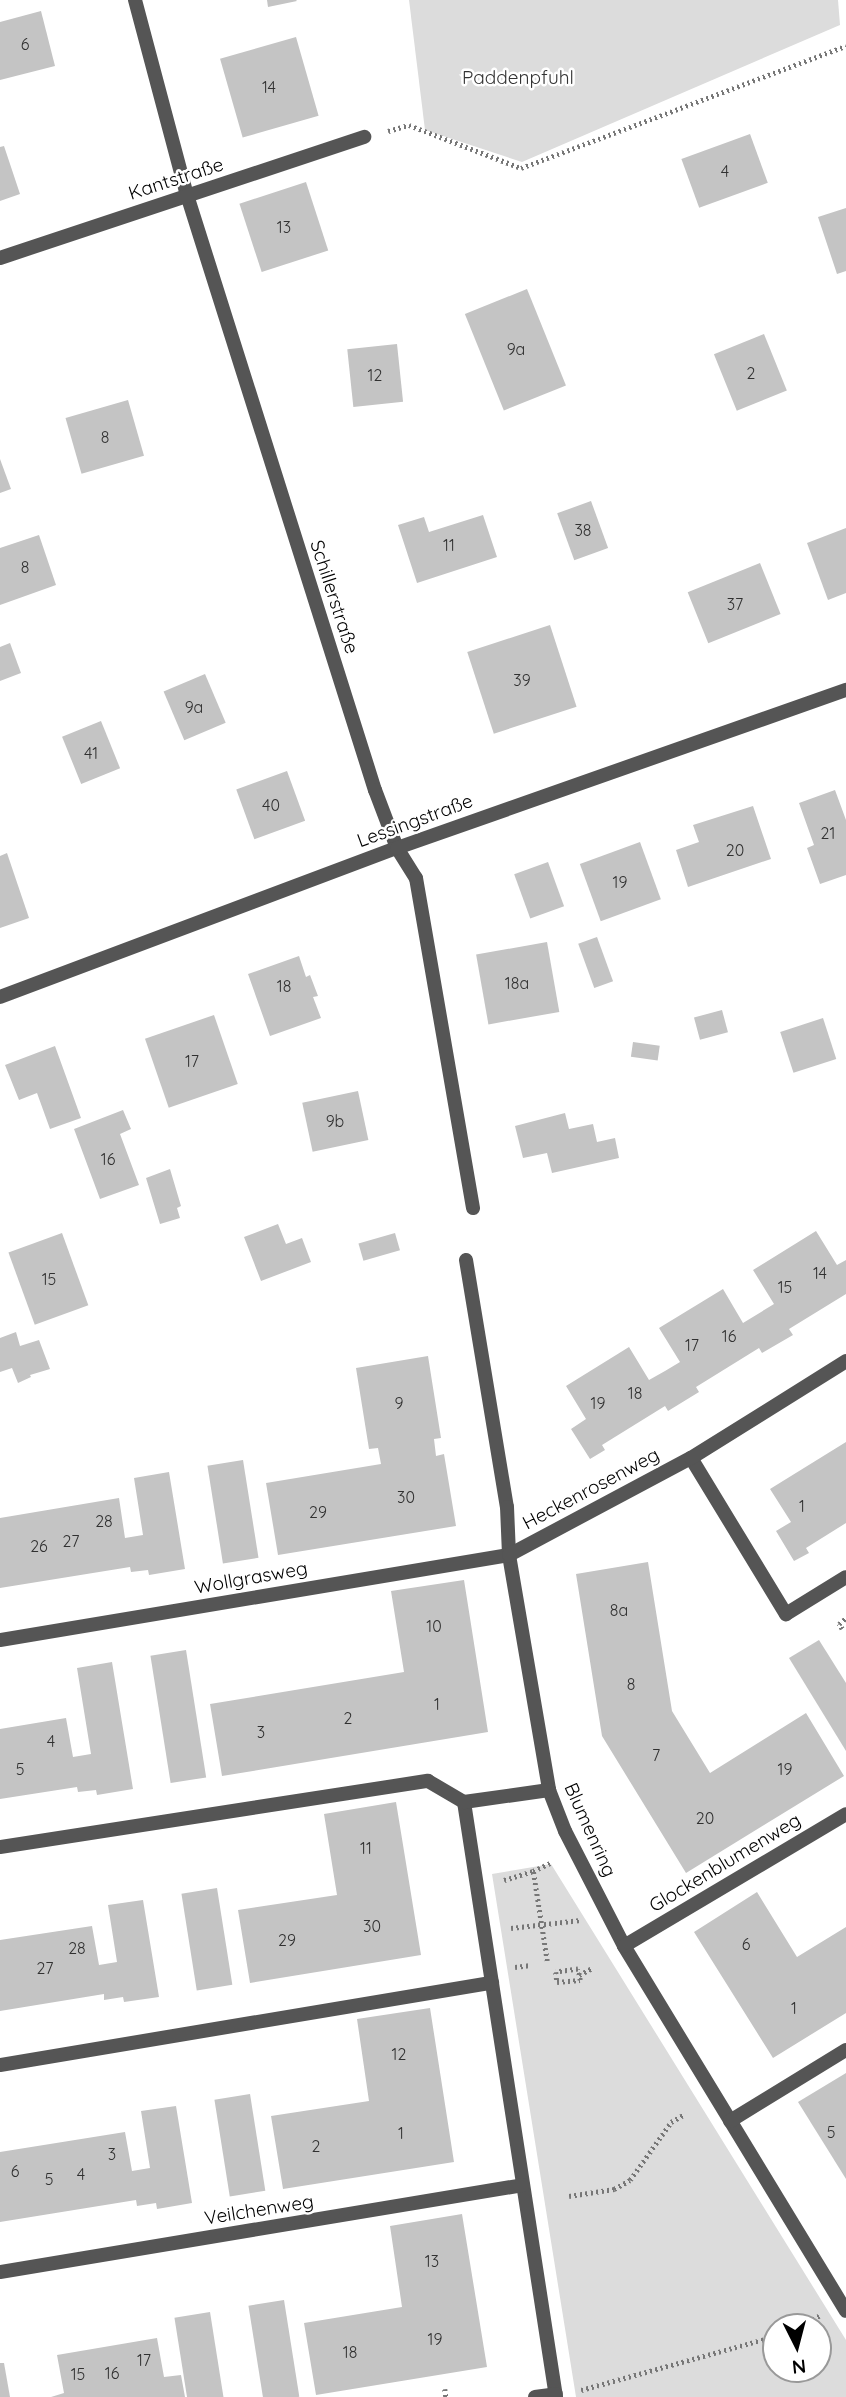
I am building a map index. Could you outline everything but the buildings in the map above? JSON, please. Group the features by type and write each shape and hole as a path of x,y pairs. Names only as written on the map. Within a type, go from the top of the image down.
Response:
{"street":[{"name":"Schillerstraße","path":"135,0 187,195 374,790 397,848 416,878 473,1208"},
{"name":"Kantstraße","path":"0,258 364,138"},
{"name":"Lessingstraße","path":"0,997 397,848 846,690"},
{"name":"Blumenring","path":"466,1260 507,1507 509,1555 548,1790 565,1831 624,1946 844,2304"},
{"name":"Heckenrosenweg","path":"509,1555 691,1458 846,1361"},
{"name":"Heckenrosenweg","path":"691,1458 786,1614 846,1577"},
{"name":"Wollgrasweg","path":"0,1640 509,1555"},
{"path":"0,1847 428,1781 464,1802 548,1790"},
{"path":"464,1802 556,2395 535,2397"},
{"name":"Glockenblumenweg","path":"624,1946 846,1814"},
{"path":"0,2065 492,1983"},
{"path":"730,2121 846,2050"},
{"name":"Veilchenweg","path":"0,2272 523,2185"}],"path":[{"path":"364,138 409,125 521,168 846,46"},
{"path":"842,1629 839,1624 846,1618"},
{"path":"505,1892 503,1880 554,1861"},
{"path":"533,1871 547,1961"},
{"path":"509,1916 513,1941"},
{"path":"511,1928 586,1919"},
{"path":"516,1954 518,1967"},
{"path":"579,1975 592,1968"},
{"path":"578,1969 579,1975 580,1980 557,1982 555,1972 578,1969"},
{"path":"569,2196 614,2189 630,2180 671,2123 685,2114"},
{"path":"556,2395 598,2387 762,2340"},
{"path":"445,2389 446,2397"}],"green space":[{"name":"Paddenpfuhl","path":"409,0 838,0 840,25 522,162 425,130"},
{"path":"551,1864 829,2313 762,2313 762,2383 832,2383 832,2317 846,2340 846,2397 576,2397 492,1874"}]}
